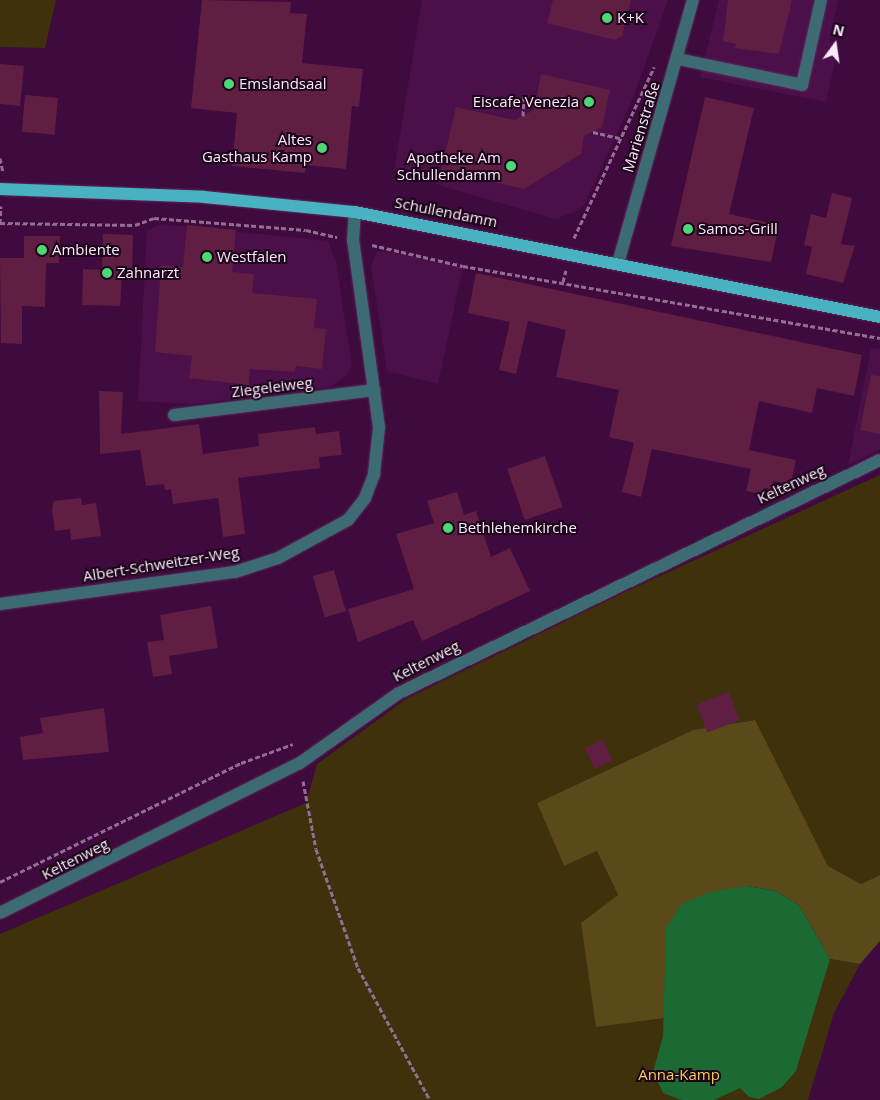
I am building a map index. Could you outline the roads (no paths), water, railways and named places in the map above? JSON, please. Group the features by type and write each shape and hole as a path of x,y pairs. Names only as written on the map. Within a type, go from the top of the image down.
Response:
{"main road":[{"name":"Schullendamm","path":"0,190 204,197 355,212 569,253 880,317"}],"street":[{"name":"Marienstraße","path":"618,263 678,59 693,0"},
{"path":"678,59 802,85 821,0"},
{"name":"Albert-Schweitzer-Weg","path":"0,616 5,604 235,572 329,534 365,498 374,474 379,427 353,240 355,212"},
{"name":"Ziegeleiweg","path":"174,416 374,390"},
{"name":"Keltenweg","path":"0,912 300,763 399,692 880,460"}],"place":[{"name":"K+K","path":"607,18"},
{"name":"Emslandsaal","path":"229,84"},
{"name":"Eiscafe Venezia","path":"589,102"},
{"name":"Altes Gasthaus Kamp","path":"322,148"},
{"name":"Apotheke Am Schullendamm","path":"511,166"},
{"name":"Samos-Grill","path":"688,229"},
{"name":"Ambiente","path":"42,250"},
{"name":"Westfalen","path":"207,257"},
{"name":"Zahnarzt","path":"107,273"},
{"name":"Bethlehemkirche","path":"448,528"}],"park label":[{"name":"Anna-Kamp","path":"679,1075"}]}
